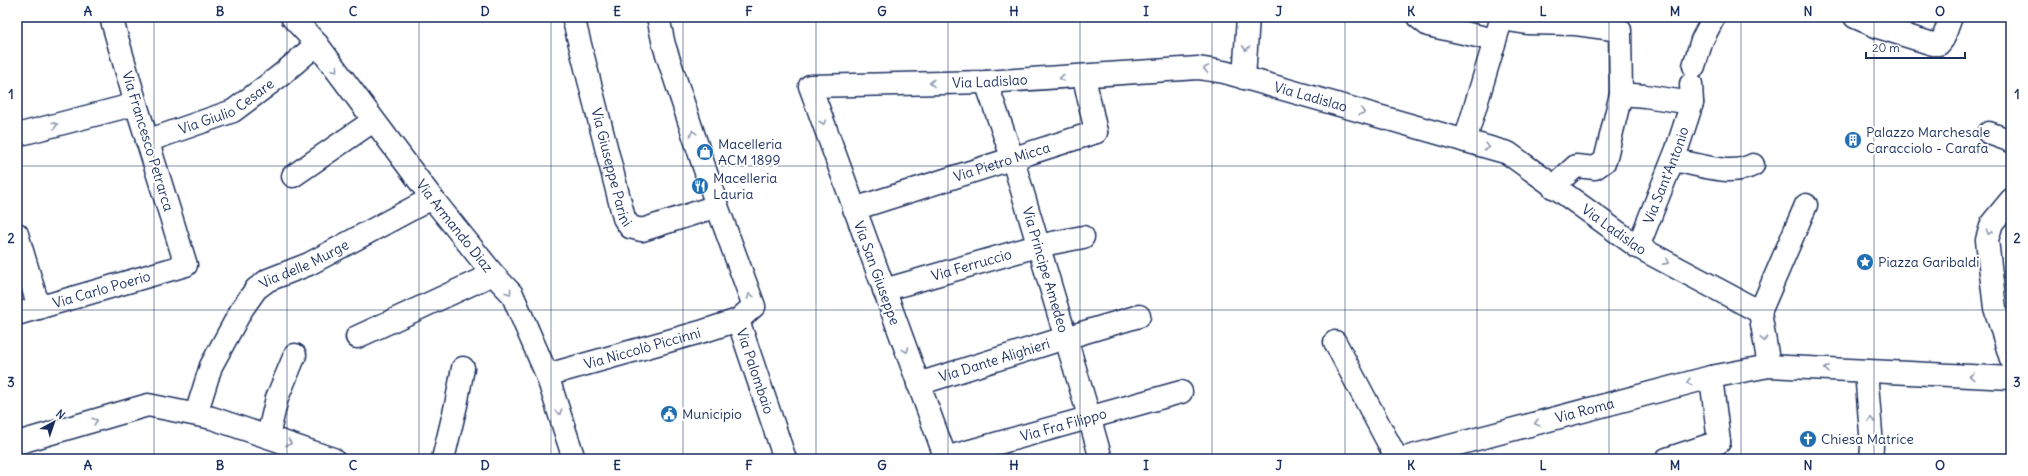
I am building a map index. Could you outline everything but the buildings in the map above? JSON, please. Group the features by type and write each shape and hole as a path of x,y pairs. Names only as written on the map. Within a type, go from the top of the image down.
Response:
{"street":[{"name":"Via Francesco Petrarca","path":"111,17 147,141 186,265"},
{"name":"Via Armando Diaz","path":"292,17 317,44 373,121 432,198 493,274 512,294 547,375 574,459"},
{"name":"Via Giuseppe Parini","path":"573,17 624,218 630,227 642,230 717,206"},
{"name":"Via Palombaio","path":"658,17 664,45 717,206 754,306 738,320 785,459"},
{"path":"1244,78 1248,17"},
{"path":"1418,17 1428,24 1495,40"},
{"name":"Via Sant'Antonio","path":"1638,247 1673,160 1702,40 1714,17"},
{"path":"1855,17 1878,27 1933,44 1939,44 1943,39 1951,17"},
{"path":"1465,141 1501,18 1527,23 1576,24 1620,30 1621,94 1605,161 1595,168 1576,166 1553,187"},
{"name":"Via Giulio Cesare","path":"147,141 233,111 281,75 317,44"},
{"name":"Via Ladislao","path":"810,86 986,82 1084,77 1198,68 1244,78 1508,153 1638,247 1760,312"},
{"name":"Via Pietro Micca","path":"854,209 1012,160 1096,132 1084,77"},
{"name":"Via Principe Amedeo","path":"986,82 1012,160 1101,459"},
{"path":"1621,94 1645,96 1692,85"},
{"name":"Via San Giuseppe","path":"810,86 945,458"},
{"path":"17,136 136,104"},
{"path":"293,176 373,121"},
{"path":"1989,134 2011,141"},
{"path":"1673,160 1730,170 1743,170 1753,165"},
{"name":"Via delle Murge","path":"204,416 211,366 242,309 256,289 268,280 309,264 432,198"},
{"path":"2011,200 1992,223 1986,240 1995,308 2011,360"},
{"path":"1769,366 1760,312 1806,205"},
{"path":"17,234 39,308"},
{"name":"Via Ferruccio","path":"884,290 1037,246 1083,237"},
{"name":"Via Carlo Poerio","path":"17,314 186,265"},
{"path":"357,338 493,274"},
{"name":"Via Dante Alighieri","path":"918,384 1139,316"},
{"name":"Via Niccolò Piccinni","path":"547,375 738,320"},
{"path":"1335,342 1396,459"},
{"path":"268,436 277,398 294,355"},
{"name":"Via Roma","path":"1401,459 1711,377 1769,366 2011,378"},
{"path":"443,459 463,368"},
{"path":"1866,371 1872,446 1871,459"},
{"path":"1667,459 1719,442 1711,377"},
{"name":"Via Fra Filippo","path":"945,458 1089,416 1181,392"},
{"path":"17,443 148,405 204,416 268,436 323,457"}],"place":[{"name":"Palazzo Marchesale Caracciolo - Carafa","path":"1853,140"},
{"name":"Macelleria ACM 1899","path":"705,152"},
{"name":"Macelleria Lauria","path":"700,186"},
{"name":"Piazza Garibaldi","path":"1865,262"},
{"name":"Municipio","path":"669,414"},
{"name":"Chiesa Matrice","path":"1808,439"}]}
